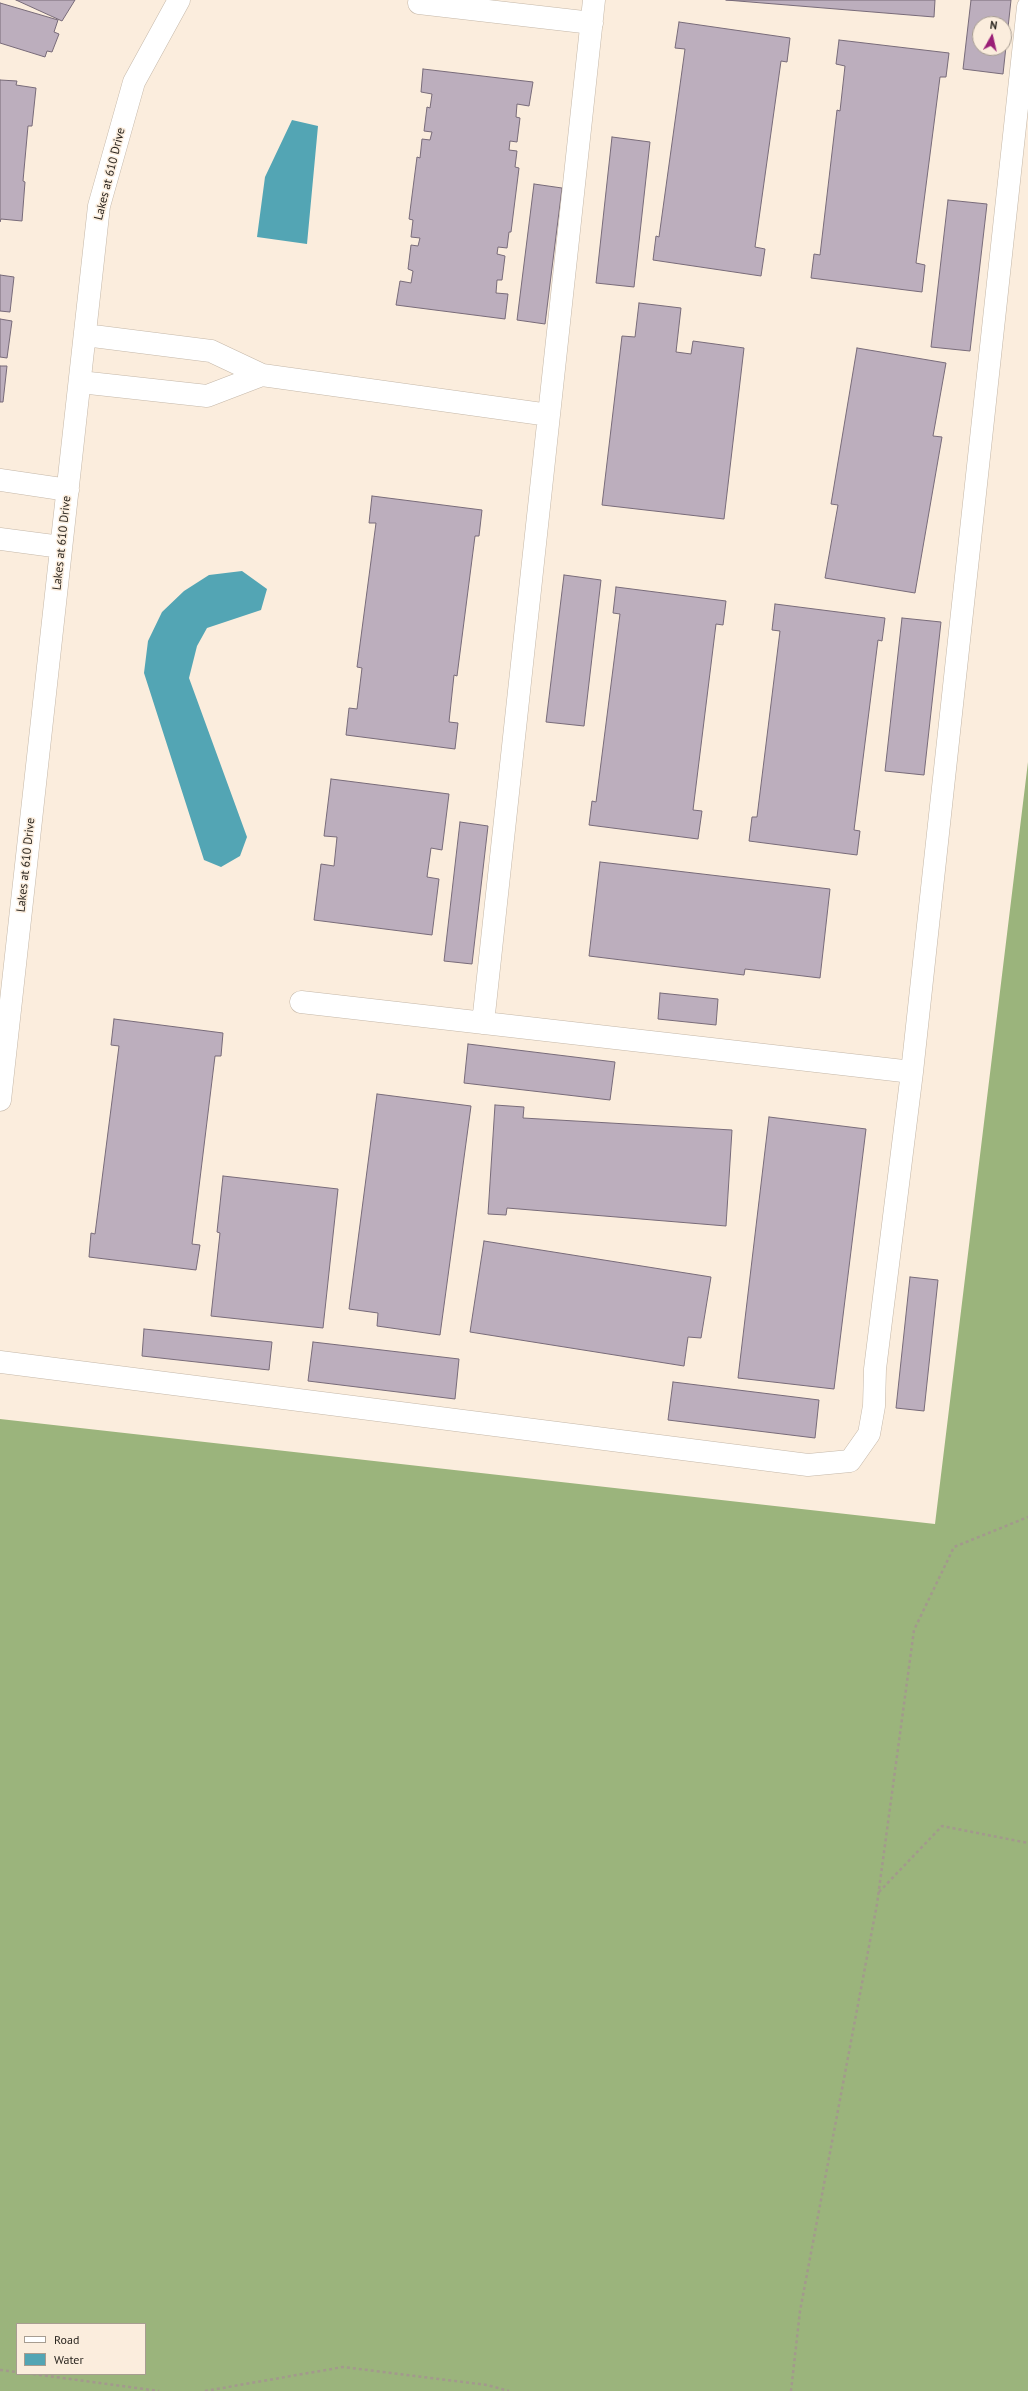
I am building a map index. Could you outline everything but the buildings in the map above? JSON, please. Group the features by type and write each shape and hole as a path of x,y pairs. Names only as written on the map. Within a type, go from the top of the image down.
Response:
{"street":[{"name":"Lakes at 610 Drive","path":"0,1100 99,206 134,82 178,0"},
{"path":"483,1022 594,0"},
{"path":"419,3 592,24"},
{"path":"0,1362 808,1465 850,1461 869,1434 874,1406 875,1369 912,1072 1028,7"},
{"path":"85,334 211,351 262,375 549,415"},
{"path":"80,382 207,396 262,375"},
{"path":"0,480 68,490"},
{"path":"0,539 61,547"},
{"path":"302,1002 912,1072"}],"path":[{"path":"791,2391 800,2311 879,1893 914,1630 954,1547 1028,1517"},
{"path":"879,1893 942,1826 1028,1843"},
{"path":"205,2391 343,2367 487,2385 509,2391"},
{"path":"0,2370 16,2372"},
{"path":"40,2375 159,2391"}],"green space":[{"path":"1028,762 1028,2391 0,2391 0,1419 935,1524"}],"water":[{"path":"292,120 318,126 307,244 257,237 265,177"},
{"path":"242,571 267,589 261,610 207,628 197,646 189,678 247,837 240,856 221,867 204,860 144,673 148,641 162,612 184,591 209,575"}]}
